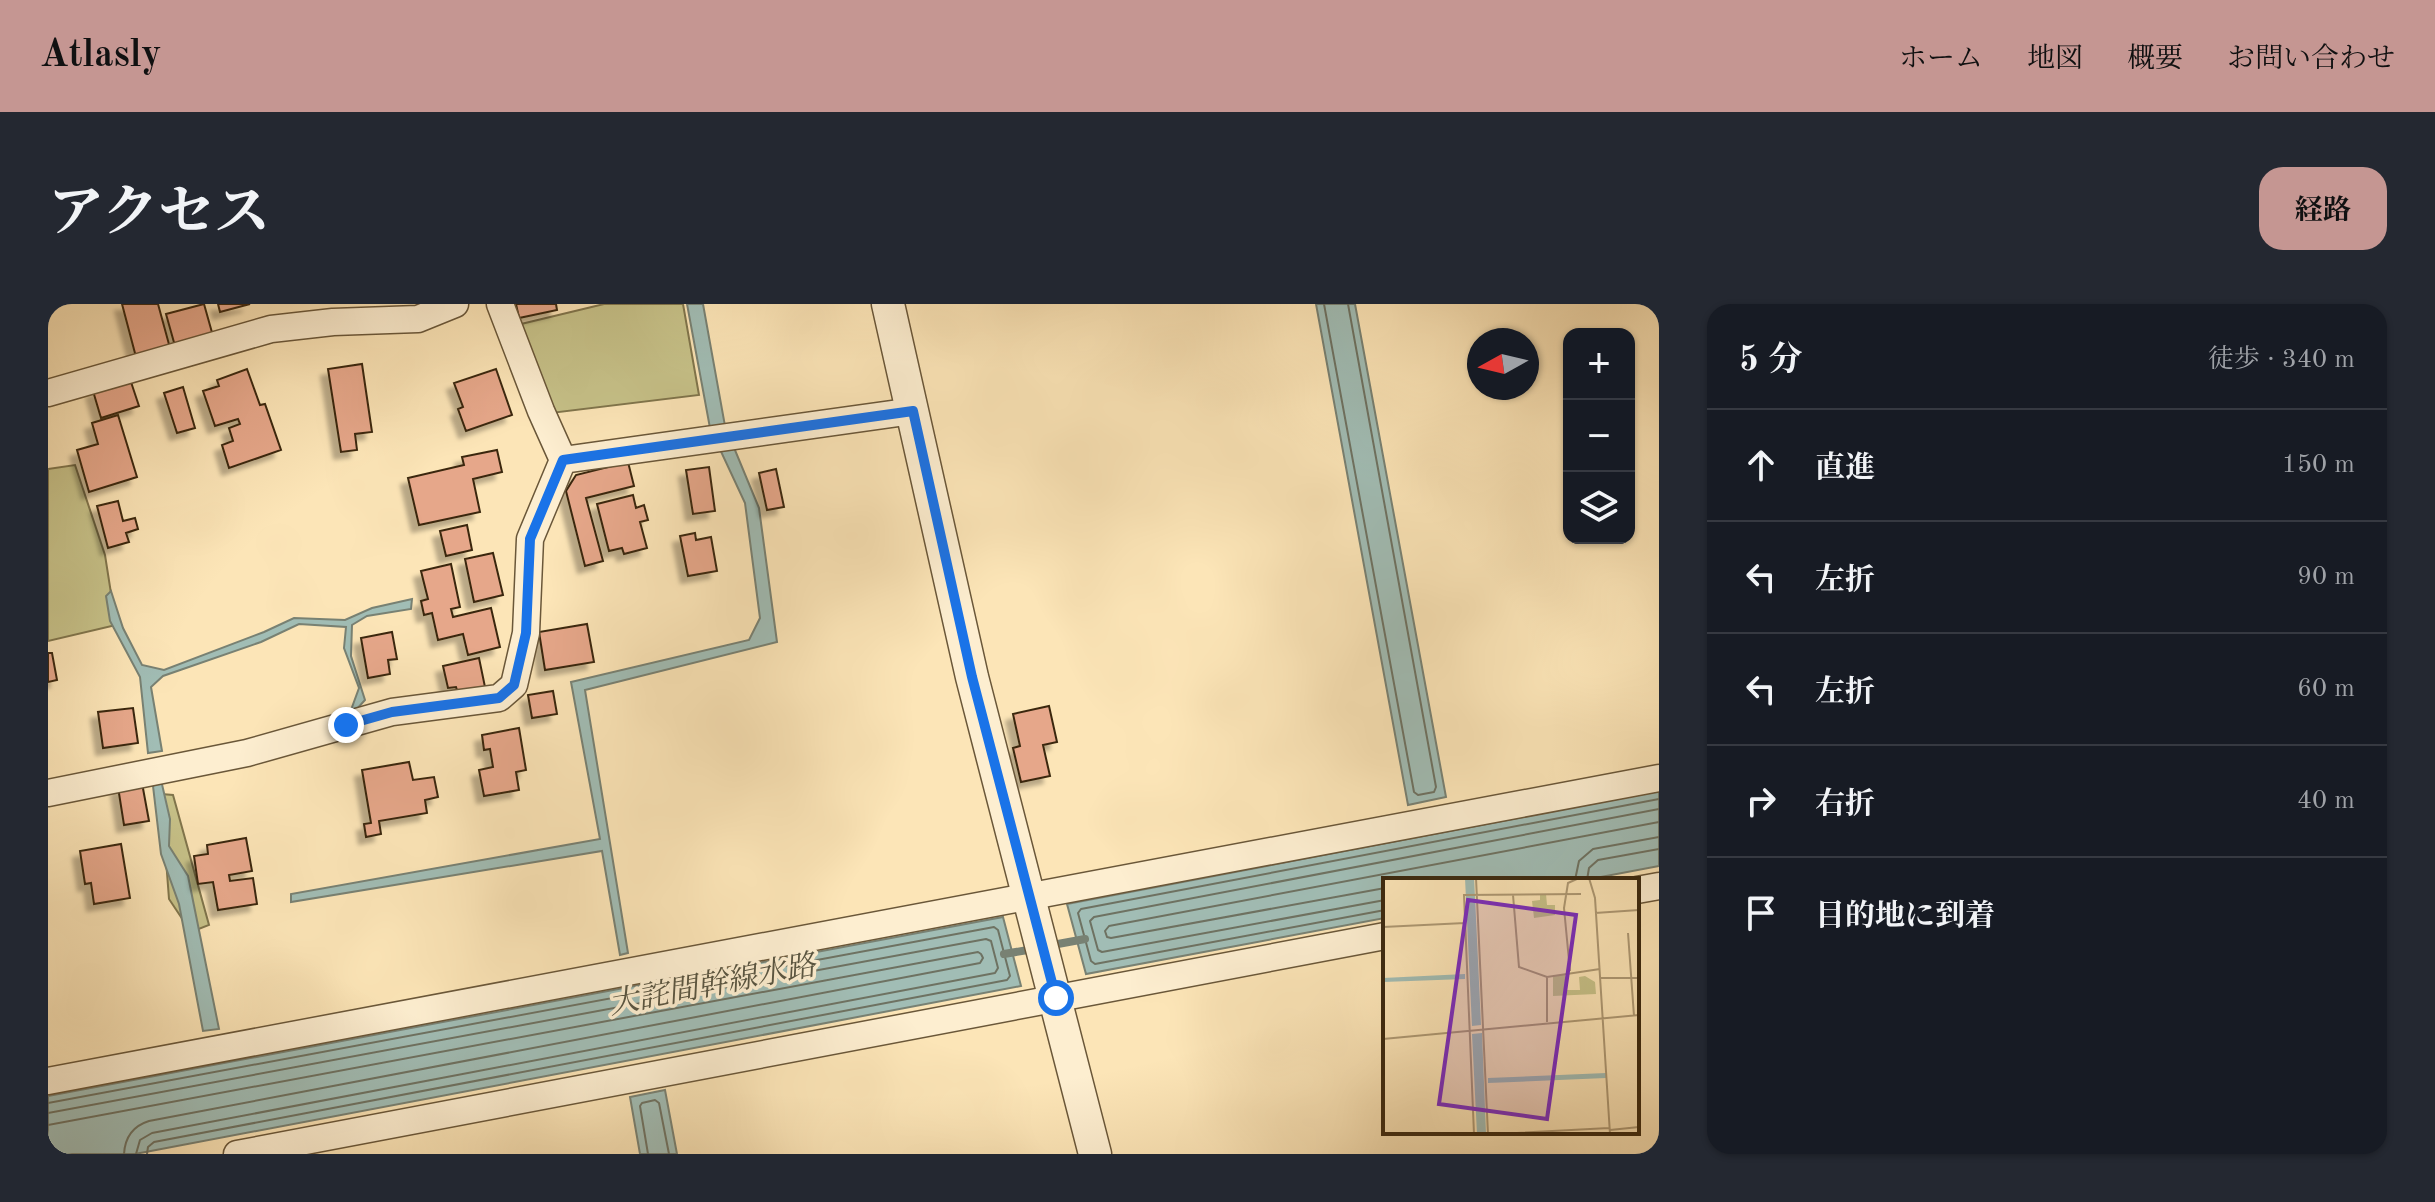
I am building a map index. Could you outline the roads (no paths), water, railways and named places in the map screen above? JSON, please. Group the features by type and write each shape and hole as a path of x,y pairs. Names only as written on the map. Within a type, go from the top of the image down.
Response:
{"street":[{"path":"48,393 271,329 333,322 418,319 455,304"},
{"path":"48,793 247,753 392,712 499,698 514,685 526,633 530,539 563,460 500,304"},
{"path":"888,304 972,677 1031,896 1095,1154"},
{"path":"563,460 913,411"},
{"path":"48,1081 1659,778"},
{"path":"1639,890 1659,886"},
{"path":"237,1154 1383,936"}],"water":[{"path":"687,304 703,304 725,426 759,508 777,642 585,690 628,953 620,955 602,851 291,902 291,894 600,839 571,682 749,640 760,618 745,503 710,428"},
{"path":"1316,304 1355,304 1446,797 1408,805"},
{"path":"111,591 123,628 142,665 164,670 294,618 345,620 372,608 412,599 411,609 367,616 352,625 351,656 365,700 356,710 351,710 359,688 344,648 346,627 299,624 261,642 163,676 151,687 162,751 148,753 140,677 110,621 106,596"},
{"path":"161,780 170,819 169,846 188,876 219,1029 203,1031 179,904 161,854 153,786"},
{"path":"1659,791 1659,866 1596,878 1383,878 1383,918 1086,974 1067,904"},
{"path":"1003,917 1021,986 135,1154 48,1154 48,1096"},
{"path":"665,1090 677,1154 640,1154 630,1097"}],"waterway":[{"name":"大詫間幹線水路","path":"1047,946 1085,939"},
{"name":"大詫間幹線水路","path":"1004,954 1034,949"}]}
